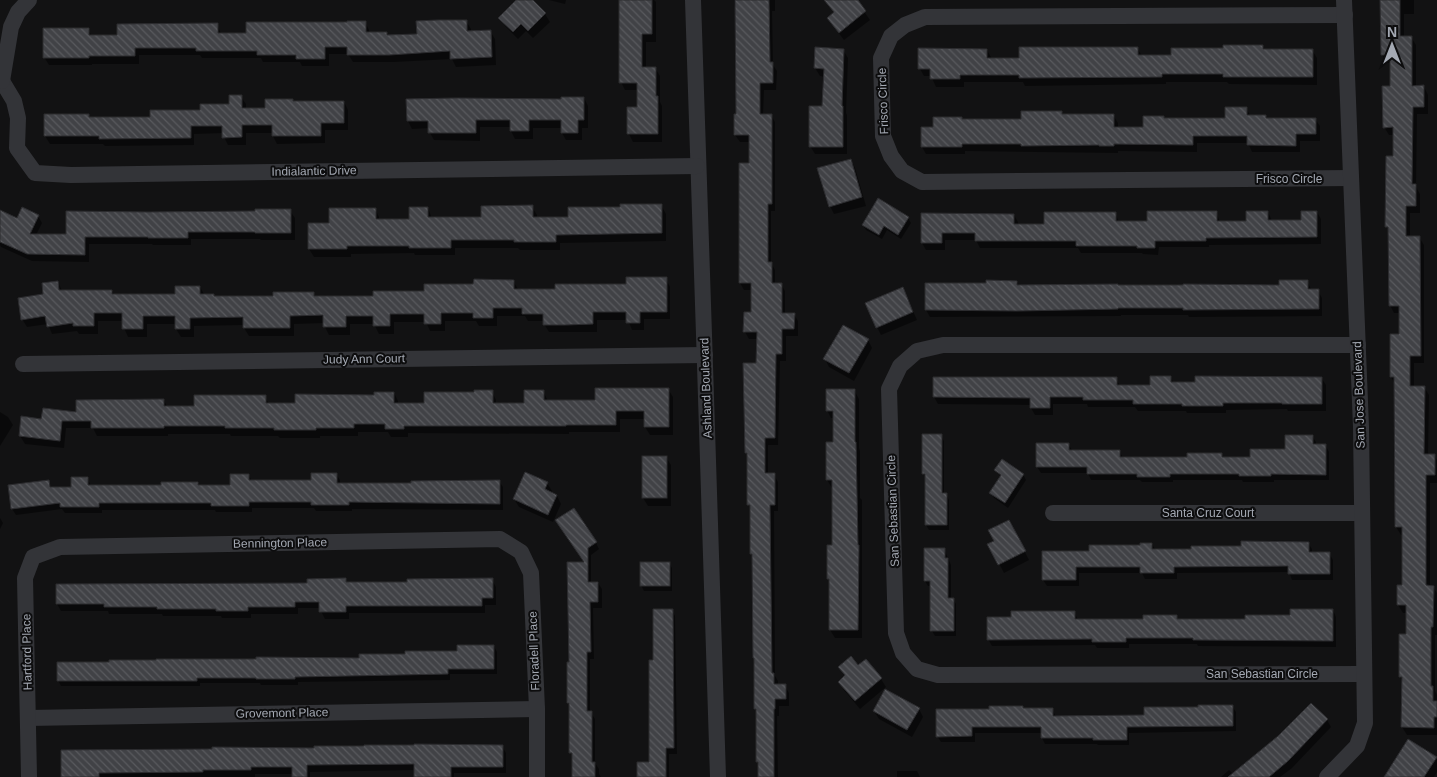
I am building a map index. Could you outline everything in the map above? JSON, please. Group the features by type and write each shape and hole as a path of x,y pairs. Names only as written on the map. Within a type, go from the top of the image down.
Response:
{"street":[{"path":"1,81 11,26 18,12 28,0"},
{"name":"Ashland Boulevard","path":"693,0 697,166 706,355 718,777"},
{"name":"Frisco Circle","path":"1345,8 926,17 905,25 891,36 881,58 883,136 891,156 902,171 922,182 1352,178"},
{"name":"San Jose Boulevard","path":"1327,777 1357,746 1364,723 1358,345 1345,8"},
{"name":"Indialantic Drive","path":"1,81 14,102 18,118 18,148 35,173 71,175 697,166"},
{"name":"San Sebastian Circle","path":"1358,345 943,345 917,351 900,366 889,389 896,633 903,653 917,669 938,675 1364,674"},
{"name":"Judy Ann Court","path":"23,364 706,355"},
{"name":"Santa Cruz Court","path":"1053,513 1362,513"},
{"name":"Bennington Place","path":"60,547 500,540"},
{"name":"Floradell Place","path":"500,540 521,552 531,573 537,709 537,777"},
{"name":"Hartford Place","path":"29,777 25,578 33,557 60,547"},
{"name":"Grovemont Place","path":"28,718 537,709"}],"building":[{"path":"516,0 533,0 546,13 528,31 521,24 513,32 498,18"},
{"path":"619,0 652,0 652,34 642,34 642,67 656,67 658,134 627,134 627,107 637,107 637,83 619,83"},
{"path":"735,0 769,0 770,62 773,62 773,83 760,83 760,114 772,114 772,204 768,204 768,262 772,262 772,283 782,283 782,313 795,313 794,329 782,329 782,354 776,354 775,438 765,438 765,473 775,473 775,505 770,505 772,673 774,673 774,684 786,684 786,699 775,699 774,777 758,777 758,762 756,762 752,554 750,554 750,505 747,505 743,363 756,363 757,332 743,332 744,312 751,312 751,283 739,283 739,163 749,163 749,135 734,135 734,114 736,114"},
{"path":"824,0 858,0 866,11 839,33 827,18 834,12"},
{"path":"1380,0 1400,0 1400,36 1412,36 1412,86 1424,85 1424,107 1413,107 1412,184 1416,184 1416,206 1406,206 1406,236 1420,236 1421,356 1410,356 1410,386 1425,386 1424,454 1435,454 1435,475 1426,475 1426,585 1434,586 1433,627 1431,627 1431,686 1433,686 1433,701 1437,701 1437,717 1434,717 1434,728 1401,727 1402,677 1399,677 1399,634 1406,634 1406,605 1397,605 1397,585 1402,585 1402,527 1395,527 1394,377 1390,377 1390,334 1399,334 1399,306 1389,306 1388,227 1385,227 1386,156 1393,156 1393,127 1383,128 1382,86 1390,86 1390,55 1381,55"},
{"path":"467,20 467,31 491,30 492,57 450,59 450,51 389,55 347,55 347,47 325,47 325,59 296,59 296,55 257,55 257,51 196,51 196,48 135,48 135,56 43,58 43,28 89,28 89,35 117,35 117,24 218,23 218,33 246,33 246,22 366,21 366,32 387,32 387,35 417,34 416,21"},
{"path":"1223,45 1263,45 1263,49 1313,49 1313,77 1223,77 1223,74 1162,74 1162,77 1019,78 1019,75 960,75 960,79 930,79 930,69 918,69 918,48 987,49 987,58 1019,58 1019,47 1138,47 1138,55 1171,55 1171,48 1223,48"},
{"path":"815,47 844,49 843,147 809,147 809,106 822,106 824,69 814,68"},
{"path":"229,95 242,95 242,108 265,108 265,99 344,101 344,123 321,123 321,136 272,136 272,125 242,125 242,137 222,138 222,126 191,126 191,138 99,139 99,136 44,136 44,114 89,114 89,117 150,117 150,110 200,110 200,104 229,104"},
{"path":"561,97 584,97 584,120 578,120 578,133 561,133 561,120 529,120 529,131 510,131 510,120 476,120 476,133 428,133 428,121 407,121 406,99 561,99"},
{"path":"1225,107 1247,107 1247,115 1266,115 1266,118 1316,118 1316,134 1296,134 1296,146 1247,145 1247,136 1193,136 1193,145 1021,146 1021,144 962,144 962,147 921,147 921,127 933,127 933,117 1021,119 1021,111 1062,111 1062,114 1114,114 1114,127 1143,127 1143,116 1225,118"},
{"path":"851,159 862,197 829,207 817,168"},
{"path":"878,198 909,217 898,235 884,226 879,235 862,225"},
{"path":"620,204 662,204 662,233 556,235 556,242 451,240 451,248 347,246 347,249 308,249 308,223 329,223 329,208 376,208 376,219 409,219 409,207 428,207 428,217 481,217 481,206 533,205 533,217 568,217 568,207 620,207"},
{"path":"22,207 39,215 30,234 66,234 66,211 255,211 255,209 291,209 291,233 188,232 188,238 85,237 85,255 27,254 0,242 0,210 17,218"},
{"path":"1147,211 1217,211 1217,221 1246,221 1246,211 1268,211 1268,220 1301,220 1301,211 1317,211 1317,237 1206,238 1206,241 1155,241 1155,248 1137,248 1137,246 1076,246 1076,241 975,241 975,233 942,233 942,243 921,243 921,213 1014,214 1014,224 1044,224 1044,212 1116,212 1116,221 1147,221"},
{"path":"626,277 667,277 667,312 640,312 640,323 626,323 626,312 593,312 593,324 565,325 543,325 543,314 522,314 522,308 493,308 493,318 473,318 473,313 441,313 441,324 424,324 424,314 390,314 390,326 373,326 373,316 346,316 346,327 323,327 323,315 290,316 290,328 243,328 243,317 190,318 190,329 175,329 175,316 143,316 143,329 122,329 122,313 94,313 94,326 73,326 73,323 47,327 45,316 21,320 18,298 43,294 42,283 58,281 59,290 112,290 112,294 175,294 175,286 200,286 200,294 214,294 214,296 273,296 273,292 314,292 314,296 373,296 373,291 424,291 424,284 473,284 474,279 514,280 514,289 555,289 555,284 626,284"},
{"path":"986,280 1017,281 1017,285 1279,285 1279,280 1308,280 1308,289 1319,289 1319,309 1183,310 1183,308 1118,308 1017,311 925,310 925,283 986,283"},
{"path":"903,287 913,312 876,328 865,303"},
{"path":"843,325 869,339 849,373 823,359"},
{"path":"1150,376 1171,376 1171,382 1195,382 1195,376 1322,377 1322,404 1223,403 1223,406 1182,406 1182,404 1133,404 1133,400 1083,400 1083,397 1050,397 1050,408 1030,408 1030,398 933,397 933,377 1117,377 1117,385 1150,385"},
{"path":"595,388 669,388 669,427 644,427 644,411 616,411 616,425 404,426 404,429 385,429 385,424 354,424 354,428 274,430 274,428 225,428 225,426 91,428 91,421 62,421 60,441 19,436 21,416 41,419 43,408 76,412 76,400 164,399 164,406 194,406 194,395 266,395 266,403 295,403 295,394 374,395 374,392 394,392 394,403 424,403 424,392 493,390 493,403 524,403 524,390 544,390 544,400 595,400"},
{"path":"826,389 855,389 859,545 858,630 829,630 827,545 832,545 832,480 826,480 826,442 833,442 833,411 826,411"},
{"path":"922,434 942,434 942,493 947,493 947,525 925,525 925,474 922,474"},
{"path":"1285,435 1313,435 1313,444 1326,444 1326,475 1271,474 1271,476 1239,476 1239,474 1170,474 1170,477 1137,477 1137,474 1087,474 1087,467 1036,467 1036,443 1069,443 1069,450 1120,450 1120,457 1187,457 1187,453 1222,453 1222,457 1250,457 1250,449 1285,449"},
{"path":"642,456 667,456 667,498 642,498"},
{"path":"1002,459 1024,474 1005,503 989,493 1001,475 994,470"},
{"path":"525,472 548,482 545,489 557,495 548,515 513,499"},
{"path":"311,473 337,473 337,483 500,480 500,504 349,502 349,505 311,505 311,502 249,502 249,506 211,506 211,503 99,503 99,507 60,507 60,503 11,509 8,485 49,480 50,487 71,487 71,477 88,477 88,485 161,485 161,482 198,482 198,485 230,485 230,474 249,474 249,480 311,480"},
{"path":"574,508 597,542 588,548 588,582 598,582 598,602 590,602 591,652 587,652 587,711 592,711 592,762 595,762 595,777 572,777 572,753 569,753 567,562 584,562 555,520"},
{"path":"1009,520 1026,551 998,565 987,544 994,541 988,530"},
{"path":"1241,541 1309,542 1309,552 1330,552 1330,574 1288,574 1288,566 1174,567 1174,573 1140,573 1140,567 1076,567 1076,580 1042,580 1042,551 1089,551 1089,545 1140,545 1140,543 1152,543 1152,549 1191,549 1191,546 1241,546"},
{"path":"924,548 945,548 945,558 948,558 948,598 954,598 954,631 930,631 930,581 924,581"},
{"path":"640,562 670,562 670,586 640,586"},
{"path":"346,578 346,582 407,582 407,579 493,578 493,598 482,598 482,606 346,606 346,612 319,612 319,602 295,602 295,607 248,607 248,611 104,607 104,604 56,604 56,584 307,583 307,579"},
{"path":"653,609 673,609 674,748 666,748 666,777 637,777 637,762 649,762 649,660 653,660"},
{"path":"1290,609 1333,609 1333,641 1193,640 1193,638 1126,638 1126,642 1092,642 1092,639 987,640 987,617 1011,617 1011,611 1075,611 1075,619 1143,619 1143,615 1177,615 1177,619 1245,619 1245,615 1290,615"},
{"path":"457,645 494,645 494,669 448,669 448,674 295,677 295,679 197,678 197,681 57,681 57,662 109,662 109,660 156,659 256,659 256,657 359,658 359,654 405,654 405,651 457,651"},
{"path":"851,656 858,665 866,659 882,678 855,701 838,682 845,675 838,667"},
{"path":"885,689 920,708 907,730 873,711"},
{"path":"1311,703 1328,719 1288,761 1269,777 1228,777 1278,736"},
{"path":"1198,705 1233,705 1233,726 1127,727 1127,740 1041,738 1041,727 972,727 972,736 936,737 936,709 989,709 989,706 1023,706 1023,708 1053,708 1053,716 1144,715 1144,707 1198,707"},
{"path":"1408,739 1437,757 1424,777 1384,777"},
{"path":"503,745 503,767 451,767 451,777 414,777 414,764 307,765 307,777 292,777 292,767 251,767 251,770 99,773 99,777 61,777 61,750 212,749 212,747 314,748 314,746"}]}
